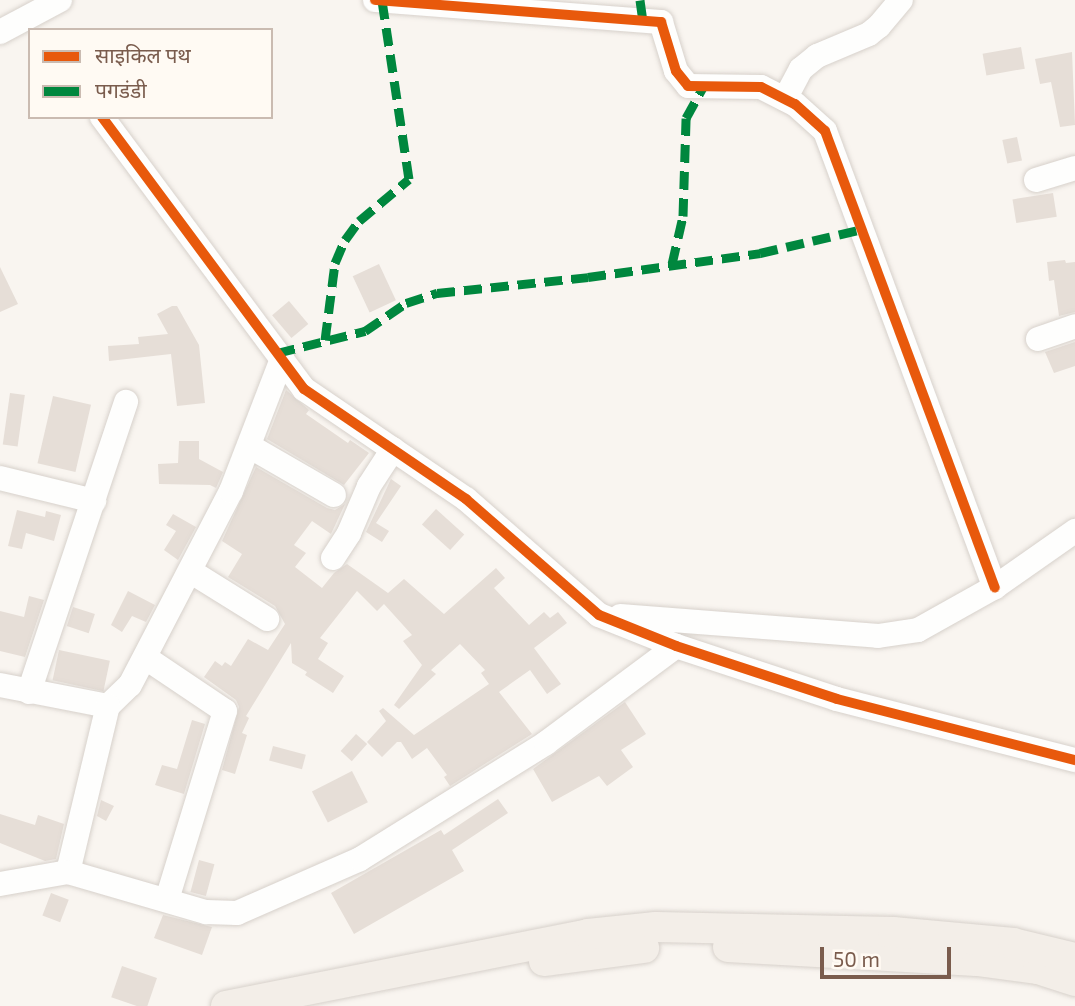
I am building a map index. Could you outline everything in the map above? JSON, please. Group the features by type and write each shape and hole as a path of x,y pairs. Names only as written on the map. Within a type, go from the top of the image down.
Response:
{"main road":[{"path":"226,1006 588,934 656,927 893,932 1013,943 1075,958"},
{"path":"330,1006 554,960 665,946 977,961 1038,969 1075,981"}],"street":[{"path":"0,33 26,16 60,0"},
{"path":"375,0 661,22 674,66 688,86 761,87 795,104 825,131 995,587"},
{"path":"785,99 802,69 817,55 869,34 880,26 901,0"},
{"path":"103,119 304,389 466,499 599,614 676,646 837,699 1075,760"},
{"path":"1035,180 1075,168"},
{"path":"1038,339 1075,326"},
{"path":"68,872 108,706 131,685 231,491 282,359"},
{"path":"29,692 126,402"},
{"path":"249,446 334,495"},
{"path":"333,558 349,533 369,486 393,449"},
{"path":"0,478 94,501"},
{"path":"599,614 878,636 918,630 995,587 1075,531"},
{"path":"190,571 267,619"},
{"path":"0,884 68,872 206,912 237,913 360,859 546,743 676,646"},
{"path":"146,658 225,711 167,899"},
{"path":"0,685 108,706"}],"building":[{"path":"1021,47 1025,69 986,75 983,54"},
{"path":"1072,52 1075,125 1060,127 1051,82 1040,84 1035,59"},
{"path":"1017,137 1022,160 1007,164 1002,140"},
{"path":"1053,193 1057,217 1016,223 1013,199"},
{"path":"1065,260 1066,263 1075,262 1075,312 1059,316 1054,280 1049,281 1047,262"},
{"path":"379,264 396,300 370,313 353,276"},
{"path":"0,267 18,304 0,312"},
{"path":"289,301 308,324 291,338 272,315"},
{"path":"177,306 199,345 205,403 177,406 171,354 109,361 108,346 139,344 138,337 168,334 157,314"},
{"path":"1075,342 1075,366 1054,373 1045,352"},
{"path":"286,390 309,410 306,414 348,443 350,440 369,453 344,485 267,439"},
{"path":"10,393 25,395 18,447 3,444"},
{"path":"53,396 91,405 75,472 37,463"},
{"path":"179,441 199,441 199,459 223,472 216,488 210,485 159,484 158,464 178,463"},
{"path":"256,467 327,508 335,510 345,504 331,534 312,521 294,545 306,553 295,567 322,588 334,573 347,564 388,593 404,579 444,614 496,568 505,578 494,588 529,625 544,612 550,618 558,612 567,623 534,648 561,684 547,694 530,670 499,692 532,734 450,786 444,777 447,775 427,748 412,759 401,742 397,742 382,757 367,742 386,721 379,711 383,708 414,735 489,684 481,673 485,670 460,644 431,670 436,674 399,709 394,705 422,665 403,641 412,635 384,604 377,611 357,591 320,638 328,643 318,659 344,676 333,693 292,663 291,643 246,716 249,718 242,733 247,735 235,774 222,770 239,707 236,700 204,677 215,661 222,666 225,662 231,666 248,639 268,650 285,624 275,606 228,577 242,554 222,541"},
{"path":"391,479 401,486 376,523 389,531 382,542 366,532"},
{"path":"436,509 464,534 450,550 422,525"},
{"path":"17,510 45,517 46,511 61,515 54,541 26,533 22,549 8,546"},
{"path":"173,514 196,527 178,560 164,550 176,531 166,525"},
{"path":"128,591 155,605 146,622 132,616 122,632 111,625"},
{"path":"29,596 44,600 25,657 0,651 0,611 24,617"},
{"path":"73,607 95,614 89,633 67,626"},
{"path":"59,650 110,661 103,691 53,680"},
{"path":"625,702 646,734 621,750 633,767 607,786 599,776 552,802 533,769"},
{"path":"192,720 205,724 184,794 155,785 162,765 177,769"},
{"path":"356,734 367,744 352,761 341,751"},
{"path":"273,746 306,755 302,769 269,760"},
{"path":"352,771 368,802 328,823 312,791"},
{"path":"498,799 508,813 452,850 464,871 354,934 331,893 441,830 444,835"},
{"path":"101,800 114,806 106,821 97,816"},
{"path":"0,814 35,825 38,815 64,824 56,859 45,861 0,843"},
{"path":"199,860 214,864 206,896 190,892"},
{"path":"51,893 69,900 60,922 42,915"},
{"path":"163,915 212,927 202,955 154,938"},
{"path":"122,966 157,978 147,1006 137,1006 111,997"}],"marked path":[{"path":"640,0 643,21"},
{"path":"325,340 335,263 345,240 359,221 409,179 382,1"},
{"path":"672,264 683,216 686,118 703,87"},
{"path":"277,353 365,331 406,303 437,293 588,277 760,253 862,229"}],"cycle path":[{"path":"375,0 661,22 676,71 688,86 761,87 795,104 825,131 995,587"},
{"path":"103,119 304,389 466,499 599,615 676,646 837,699 1075,760"}]}
